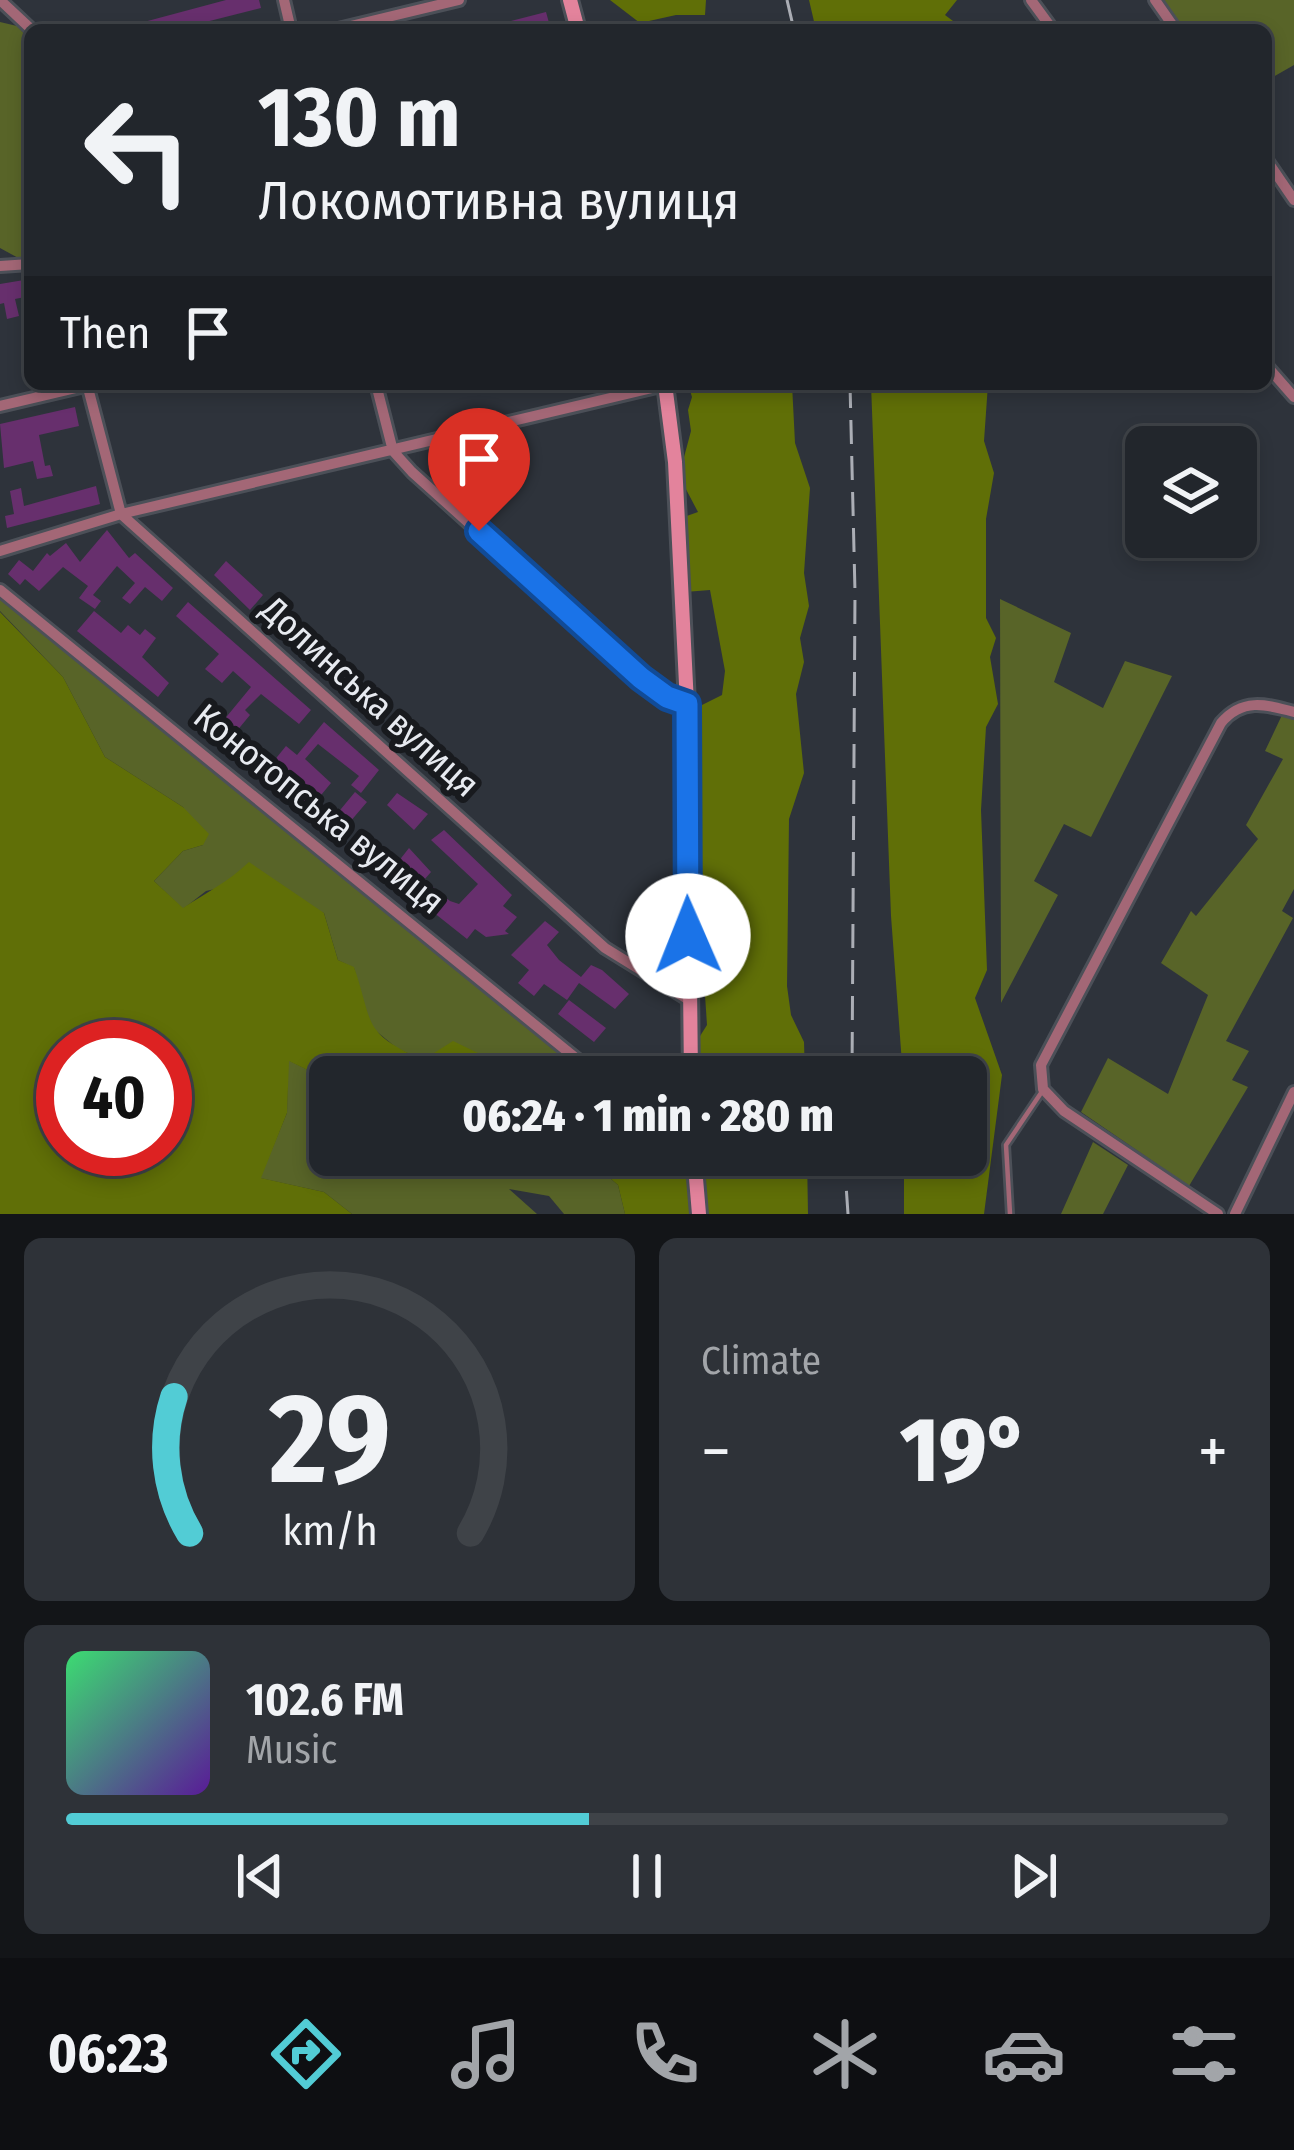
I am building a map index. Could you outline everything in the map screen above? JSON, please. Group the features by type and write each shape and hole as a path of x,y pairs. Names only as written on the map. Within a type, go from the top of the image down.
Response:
{"street":[{"path":"0,0 26,24"},
{"path":"359,24 460,0"},
{"path":"1272,168 1294,200"},
{"path":"1272,372 1294,397"},
{"path":"0,406 65,390"},
{"path":"91,390 122,514"},
{"path":"378,390 393,451 641,678 667,697 687,704"},
{"path":"0,551 122,514 641,390"},
{"path":"666,390 676,462 687,704 690,1056"},
{"name":"Долинська вулиця","path":"122,514 605,948 689,1000"},
{"name":"Конотопська вулиця","path":"0,590 573,1056"},
{"path":"1218,1214 1064,1111 1043,1089 1041,1064 1221,724 1241,707 1256,703 1294,712"},
{"path":"1235,1214 1294,1092"},
{"path":"695,1176 699,1214"}],"lane":[{"path":"1010,1214 1006,1145 1043,1089"}],"green space":[{"path":"610,0 706,0 705,15 640,23"},
{"path":"809,0 957,0 945,15 957,24 815,24"},
{"path":"1162,0 1294,0 1294,65 1272,78 1272,24 1180,24"},
{"path":"0,22 17,26 24,34 24,260 0,248"},
{"path":"690,390 792,390 795,443 810,488 804,573 809,606 800,638 804,662 796,694 804,773 789,819 787,986 804,1056 695,1056 695,1044 707,1025 705,995 695,991 695,972 705,969 716,908 712,887 696,865 696,708 722,695 725,671 710,590 685,592 681,518 698,512 679,476 691,431"},
{"path":"871,390 988,390 984,441 994,473 986,519 986,618 996,638 990,657 998,704 986,727 981,810 987,970 975,998 1002,1075 984,1214 904,1214 904,1176 987,1176 987,1056 901,1056 891,916"},
{"path":"0,599 567,1056 415,1056 370,1026 354,968 338,960 324,913 224,887 206,891 183,909 154,881 183,851 203,845 183,807 105,757 63,677 0,611"},
{"path":"1000,599 1071,633 1054,682 1103,708 1125,661 1172,676 1091,837 1064,824 1034,881 1058,895 1001,1003"},
{"path":"0,612 63,677 105,757 183,807 209,834 203,845 183,851 154,881 183,908 249,862 324,913 338,960 354,967 373,1025 389,1042 415,1056 309,1056 309,1071 289,1061 287,1113 261,1178 324,1192 352,1214 0,1214"},
{"path":"1282,715 1294,720 1294,889 1282,911 1293,918 1226,1041 1249,1051 1232,1080 1248,1087 1189,1186 1081,1112 1108,1058 1168,1094 1208,995 1161,963 1191,911 1196,916 1258,839 1246,825 1283,759 1265,751"},
{"path":"453,1041 484,1056 429,1056"},
{"path":"288,1060 309,1070 309,1176 608,1176 618,1185 625,1214 564,1214 549,1196 509,1189 537,1214 352,1214 324,1192 260,1178 287,1113"},
{"path":"1093,1142 1128,1165 1103,1214 1061,1214"},
{"path":"608,1176 691,1176 695,1214 625,1214 618,1185"},
{"path":"700,1176 807,1176 808,1214 703,1214"}],"building":[{"path":"226,0 259,0 261,8 198,24 136,24"},
{"path":"546,12 549,24 499,24"},
{"path":"24,280 24,297 15,299 19,316 7,319 4,303 0,304 0,284"},
{"path":"75,407 79,426 39,435 45,466 50,465 53,476 37,479 33,461 4,468 0,424"},
{"path":"96,486 100,504 7,528 5,516 14,514 10,491 21,488 24,506"},
{"path":"107,530 129,558 135,553 173,588 162,601 145,587 130,604 122,598 135,583 117,566 93,595 101,601 95,609 79,598 88,586 63,567 39,591 25,579 20,585 8,574 19,560 33,571 47,553 50,556 66,543 80,562"},
{"path":"226,561 263,595 250,610 214,575"},
{"path":"188,602 311,710 299,724 261,694 245,710 250,715 236,732 223,721 251,687 233,671 222,683 205,669 219,654 176,616"},
{"path":"94,611 121,633 128,625 140,635 145,629 156,638 142,657 169,683 158,697 77,631"},
{"path":"324,722 379,770 361,793 351,785 359,776 318,744 305,759 331,783 317,800 336,815 355,792 367,802 337,837 291,799 297,791 282,779 273,790 248,766 260,751 273,762 286,746 297,755"},
{"path":"397,793 428,814 414,830 387,805"},
{"path":"444,830 512,895 503,906 517,917 505,931 509,934 486,937 475,929 467,939 404,889 415,875 398,862 409,848 431,872 424,880 450,901 459,904 478,884 431,840"},
{"path":"545,921 559,932 547,945 559,960 581,977 591,965 602,970 629,994 615,1009 579,983 567,1000 544,984 534,996 518,983 529,970 511,955"},
{"path":"569,1000 606,1028 594,1042 558,1014"}],"railway":[{"path":"787,0 793,24"},
{"path":"850,390 855,592 852,1056"},
{"path":"845,1176 848,1214"}],"route":[{"path":"479,531 641,678 667,697 687,704 688,936"}]}
